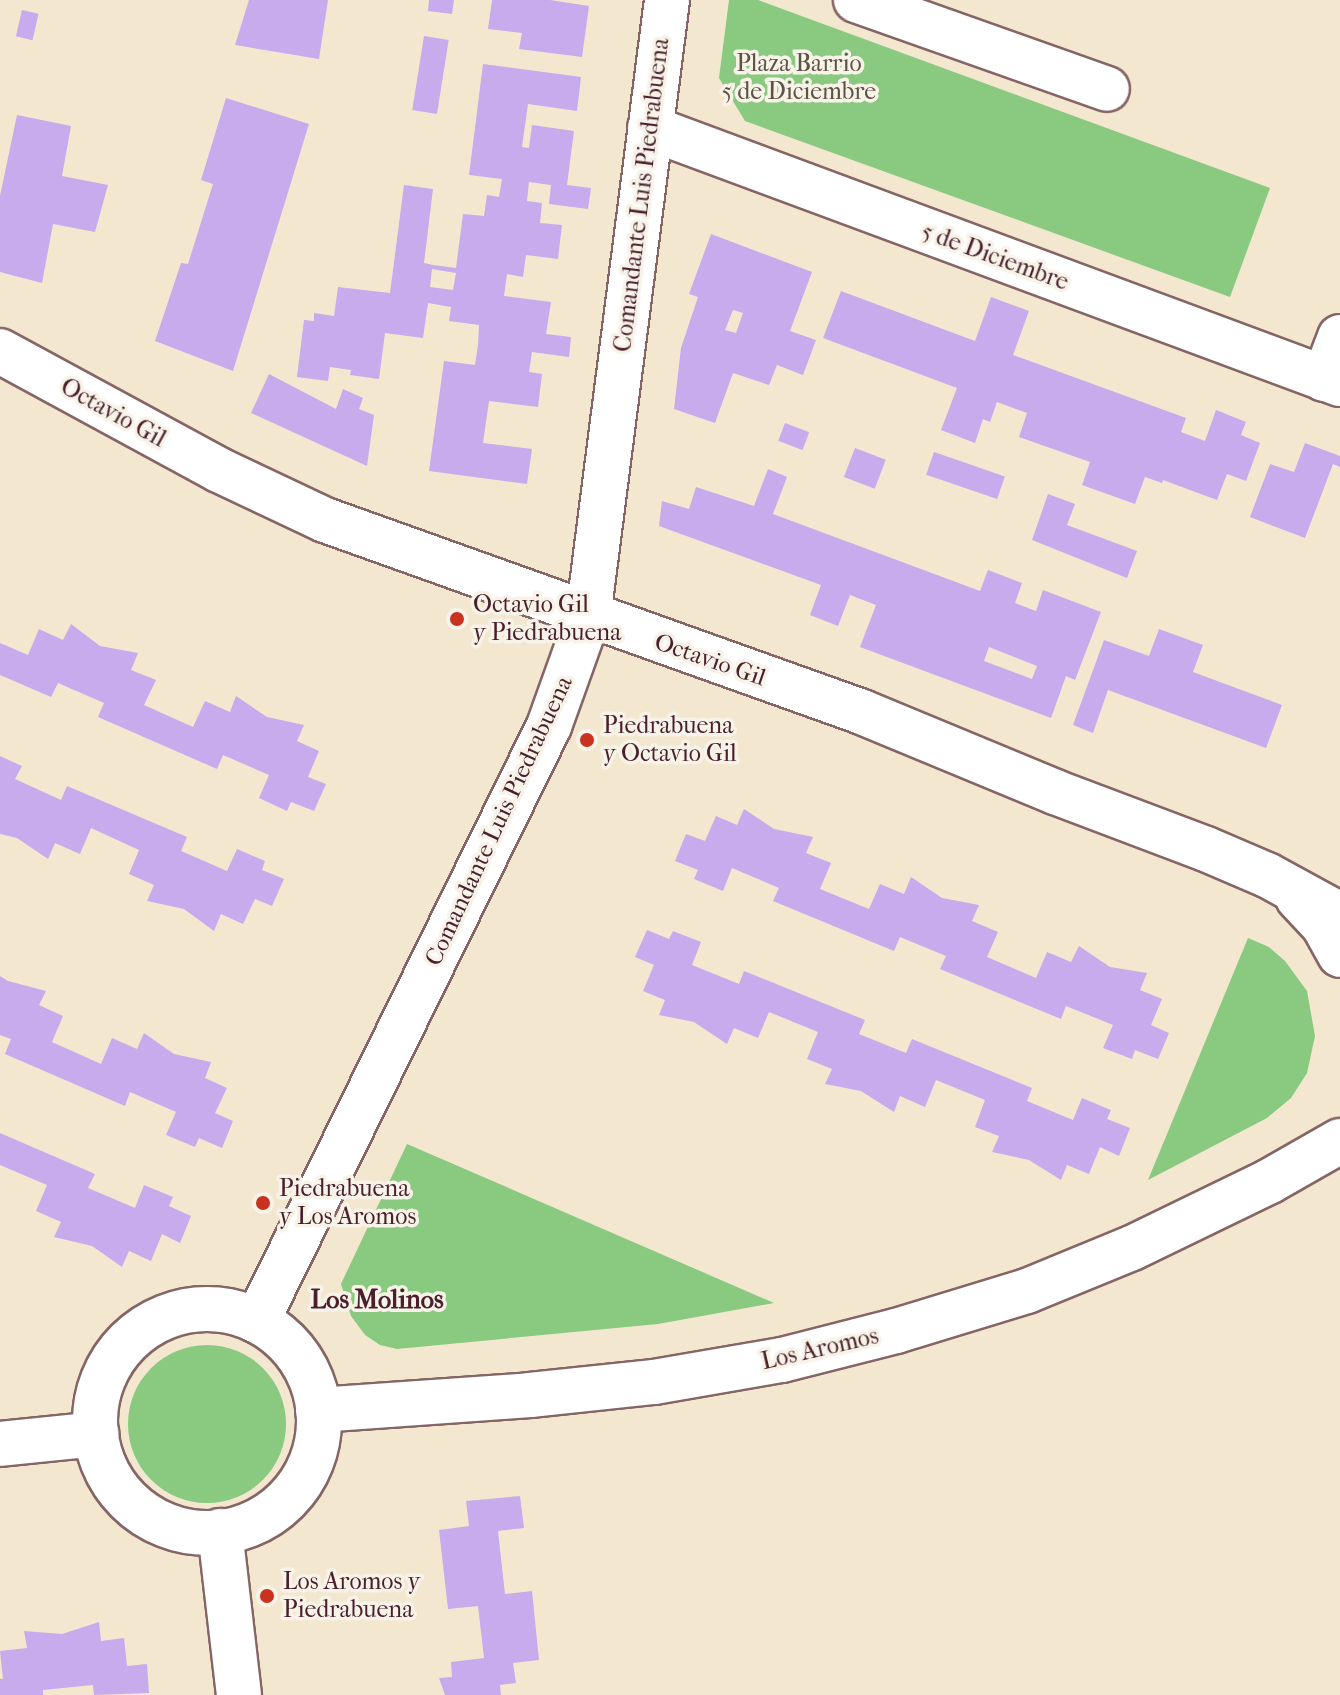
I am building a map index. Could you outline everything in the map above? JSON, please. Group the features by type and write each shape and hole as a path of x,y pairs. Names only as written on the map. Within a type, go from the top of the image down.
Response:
{"street":[{"name":"Comandante Luis Piedrabuena","path":"257,1321 549,726 588,617 667,0"},
{"path":"856,0 1107,89"},
{"name":"5 de Diciembre","path":"650,128 1332,381"},
{"path":"1332,381 1340,337"},
{"name":"Octavio Gil","path":"0,351 274,498 588,617 862,712 1267,875 1340,915"},
{"path":"1267,875 1311,911 1340,955"},
{"name":"Los Aromos","path":"1290,1170 1329,1128 1340,1106"},
{"name":"Los Aromos","path":"318,1410 654,1382 782,1360 852,1343 1027,1291 1186,1224 1340,1141"},
{"name":"Los Aromos","path":"1290,1170 1340,1155"},
{"path":"216,1309 257,1321 273,1330 296,1351 311,1378 318,1410 318,1437 310,1467 293,1493 270,1514 243,1527 220,1531 182,1530 154,1520 129,1501 110,1477 98,1449 94,1419 99,1389 111,1361 131,1337 157,1321 186,1311 216,1309"},
{"path":"0,1444 96,1434"},
{"path":"220,1531 239,1695"}],"green space":[{"name":"Plaza Barrio 5 de Diciembre","path":"729,0 758,0 1270,188 1230,297 745,121 719,78"},
{"path":"1248,938 1269,947 1285,961 1307,991 1315,1036 1307,1073 1291,1098 1267,1118 1148,1180"},
{"path":"407,1144 774,1303 658,1324 397,1349 380,1345 365,1335 351,1316 341,1284"},
{"path":"207,1345 237,1351 263,1368 280,1394 286,1424 280,1454 263,1480 237,1497 207,1503 177,1497 151,1480 134,1454 128,1424 134,1394 151,1368 177,1351"}],"building":[{"path":"249,0 328,0 319,59 235,45"},
{"path":"429,0 454,0 452,14 428,11"},
{"path":"492,0 550,0 589,6 582,57 519,49 522,33 488,29"},
{"path":"22,10 39,14 32,40 16,36"},
{"path":"424,36 449,40 437,114 412,110"},
{"path":"483,64 581,77 577,111 528,104 522,147 529,148 532,125 574,131 567,185 591,188 588,209 549,204 551,185 529,182 527,201 542,203 540,223 562,225 558,259 526,255 523,277 507,274 504,296 551,302 546,334 571,337 569,357 532,352 529,372 542,374 538,407 489,401 483,443 532,449 527,484 429,471 444,361 475,365 478,345 479,325 449,321 451,307 428,303 423,338 385,333 379,379 350,375 351,370 330,367 328,381 297,377 304,320 314,321 314,313 334,316 338,287 390,293 404,185 433,189 424,263 456,268 463,214 484,216 487,195 499,197 502,179 469,175","holes":["432,269 456,273 453,290 430,287"]},
{"path":"226,98 309,124 233,371 155,341 181,263 188,264 213,184 201,180"},
{"path":"17,115 71,126 62,176 108,185 95,232 53,224 42,283 0,272 0,196"},
{"path":"711,234 812,272 790,331 816,340 803,375 777,365 769,385 733,373 715,423 674,409 681,348 698,297 689,294","holes":["733,310 743,313 736,333 725,330"]},
{"path":"841,291 975,341 991,297 1029,311 1013,355 1186,418 1181,432 1205,441 1216,410 1246,422 1241,435 1260,443 1246,481 1227,474 1217,500 1163,480 1162,483 1145,477 1135,504 1082,485 1090,462 1019,437 1027,413 997,402 990,422 983,419 975,443 941,430 957,388 823,338"},
{"path":"269,374 336,409 343,389 363,398 359,409 374,415 367,466 251,413"},
{"path":"785,423 809,432 802,450 778,441"},
{"path":"1305,443 1340,456 1340,467 1333,464 1305,538 1250,517 1270,464 1294,472"},
{"path":"855,448 886,460 875,489 844,477"},
{"path":"934,452 1005,476 997,499 926,475"},
{"path":"768,469 787,477 773,514 980,591 988,570 1022,583 1015,603 1036,611 1043,590 1101,612 1075,680 1066,676 1051,718 860,647 876,605 850,595 838,626 810,615 821,585 659,526 662,501 689,509 696,487 754,506","holes":["989,647 1037,666 1032,679 984,661"]},
{"path":"1048,494 1075,504 1067,525 1137,551 1127,578 1032,540"},
{"path":"71,624 100,646 138,653 131,670 156,680 144,705 193,727 205,701 230,712 236,696 267,717 304,725 297,741 319,751 308,777 326,784 314,811 291,802 287,811 259,798 269,775 223,755 217,769 98,717 104,703 58,683 51,697 0,675 0,643 28,655 39,629 63,640"},
{"path":"1159,629 1203,645 1193,672 1282,705 1266,748 1108,690 1093,733 1073,725 1104,640 1149,656"},
{"path":"0,756 22,766 15,779 61,800 67,786 187,837 181,851 227,871 237,849 265,861 262,870 284,879 272,906 255,899 243,924 221,914 214,931 184,909 147,901 154,885 129,874 139,850 91,828 80,854 55,843 48,859 17,838 0,834"},
{"path":"744,809 774,829 813,837 806,853 831,863 820,889 869,909 880,884 904,894 911,877 942,898 979,905 972,921 998,932 987,957 1036,978 1047,952 1071,962 1079,946 1110,967 1147,973 1140,990 1162,999 1151,1025 1169,1033 1158,1059 1135,1050 1132,1059 1103,1048 1113,1025 1066,1006 1061,1019 940,969 946,956 900,937 894,951 773,901 779,888 732,868 723,891 694,879 698,870 675,861 686,834 705,841 716,816 737,825"},
{"path":"647,930 669,939 673,931 701,942 692,965 739,984 744,971 865,1020 859,1034 906,1053 912,1039 1032,1088 1027,1101 1073,1120 1082,1098 1111,1110 1107,1119 1130,1128 1119,1156 1100,1147 1089,1174 1067,1165 1061,1180 1029,1160 992,1152 999,1136 975,1127 985,1100 936,1080 925,1107 900,1096 894,1112 861,1091 825,1084 832,1069 807,1059 818,1032 769,1012 758,1038 734,1028 727,1044 694,1022 659,1015 665,1000 643,991 654,965 635,957"},
{"path":"0,976 46,991 39,1005 63,1016 52,1042 101,1064 112,1038 137,1049 144,1033 174,1054 211,1062 205,1078 227,1088 215,1113 233,1121 222,1148 199,1138 195,1147 166,1135 176,1112 130,1092 125,1106 5,1054 11,1039 0,1035"},
{"path":"0,1133 95,1174 88,1188 135,1208 144,1185 173,1197 169,1206 191,1216 180,1243 162,1234 151,1261 129,1251 122,1267 92,1246 54,1237 61,1222 36,1211 47,1185 0,1165"},
{"path":"520,1496 524,1528 498,1531 505,1594 532,1591 539,1660 513,1663 516,1683 500,1685 501,1695 445,1695 439,1678 452,1677 451,1662 484,1658 478,1606 448,1609 439,1530 469,1526 466,1501"},
{"path":"99,1622 101,1641 124,1638 127,1666 147,1664 149,1693 94,1695 93,1685 43,1690 43,1695 0,1695 0,1679 3,1679 0,1651 27,1648 24,1631 62,1634"}],"place":[{"name":"Octavio Gil y Piedrabuena","path":"457,619"},
{"name":"Piedrabuena y Octavio Gil","path":"587,740"},
{"name":"Piedrabuena y Los Aromos","path":"263,1203"},
{"name":"Los Aromos y Piedrabuena","path":"267,1596"}],"district":[{"name":"Los Molinos","path":"377,1300"}]}
